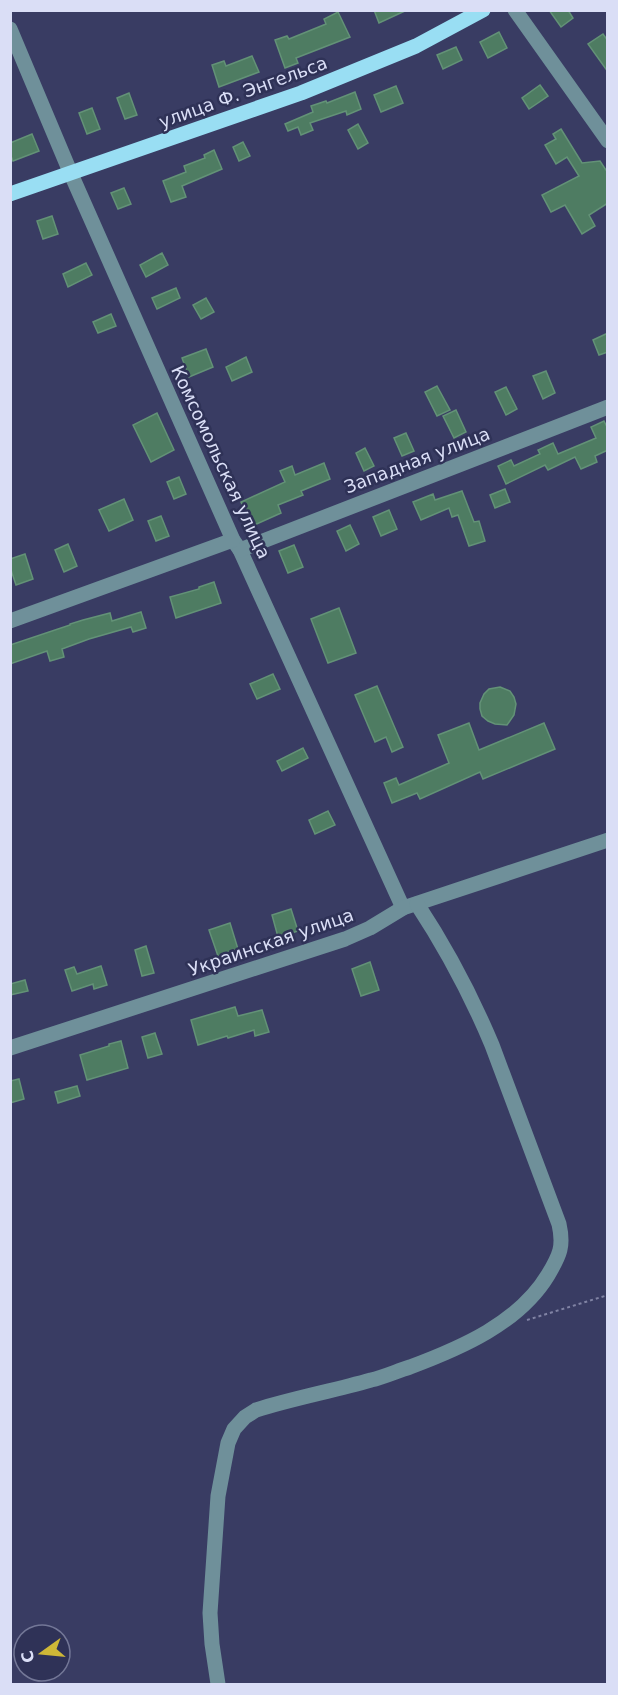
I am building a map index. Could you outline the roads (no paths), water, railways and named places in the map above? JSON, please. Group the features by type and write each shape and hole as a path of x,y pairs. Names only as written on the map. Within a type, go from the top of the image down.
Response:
{"main road":[{"name":"улица Ф. Энгельса","path":"10,194 301,93 416,46 483,10"}],"street":[{"path":"515,10 608,141"},
{"name":"Комсомольская улица","path":"10,30 71,174 236,545 410,906 441,940 492,1044 563,1239 558,1257 534,1295 478,1338 433,1358 373,1380 256,1410 245,1417 234,1429 228,1443 218,1496 210,1613 218,1684"},
{"name":"Западная улица","path":"10,621 236,545 608,407"},
{"name":"Украинская улица","path":"10,1048 345,939 410,906 608,840"}]}
